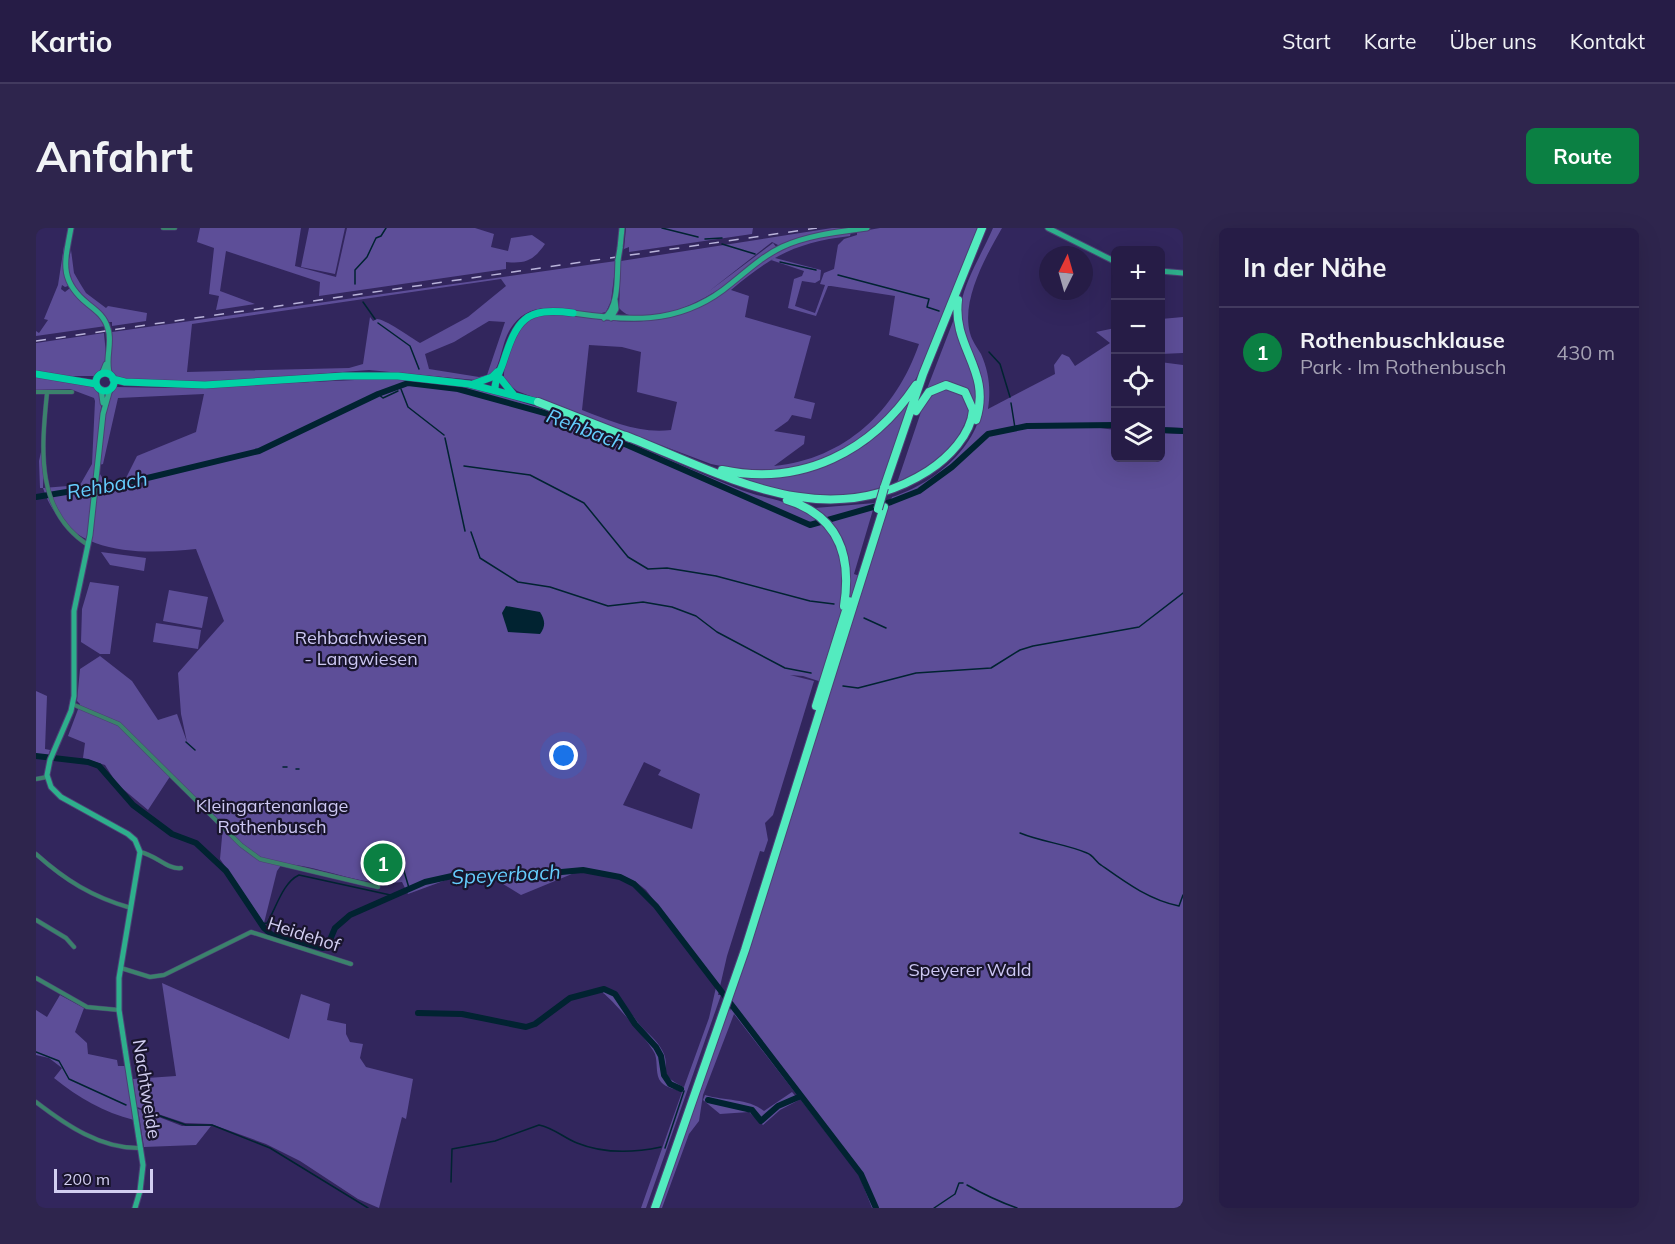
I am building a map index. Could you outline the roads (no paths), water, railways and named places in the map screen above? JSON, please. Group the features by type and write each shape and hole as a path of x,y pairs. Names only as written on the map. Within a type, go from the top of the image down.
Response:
{"highway":[{"path":"654,1208 726,998 923,374 982,228"},
{"path":"887,488 958,300 988,228"},
{"path":"789,501 833,505 878,499 922,480 940,468 959,449 975,422 980,392 976,368 958,330 958,300"},
{"path":"696,464 731,472 767,475 794,472 826,463 858,447 885,424 923,374"},
{"path":"538,402 752,486 795,497 833,501 869,496 903,485 942,461 966,431 973,411 965,392 946,385 929,392 916,411"},
{"path":"626,436 739,486 804,507 826,523 841,546 847,568 840,640"},
{"path":"842,624 881,508"},
{"path":"649,1208 726,998"}],"main road":[{"path":"495,390 513,333 526,318 548,311 573,313"},
{"path":"495,390 501,380 502,365"},
{"path":"469,384 492,378 502,365"},
{"path":"36,374 105,382 189,385 398,376 469,384 538,402"},
{"path":"501,380 514,395"}],"street":[{"path":"71,228 66,269 73,290 104,320 109,332 109,347 88,545 74,611 75,681 72,704 50,760 47,777 51,787 61,797 132,837 140,852 158,857 170,867 181,868"},
{"path":"163,228 175,228"},
{"path":"608,317 614,299 622,228"},
{"path":"573,313 629,320 668,316 703,303 762,258 797,241 867,228"},
{"path":"1048,228 1111,260"},
{"path":"1165,271 1183,273"},
{"path":"614,299 616,309 629,320"},
{"path":"608,317 616,309"},
{"path":"36,392 72,392"},
{"path":"47,393 41,449 42,491 59,523 88,545"},
{"path":"72,704 119,724 241,845 260,860 378,887"},
{"path":"36,779 47,777"},
{"name":"Nachtweide","path":"135,1208 142,1173 141,1148 119,1010 120,967 140,852"},
{"path":"36,854 62,877 83,891 131,908"},
{"path":"36,920 66,938 74,947"},
{"name":"Heidehof","path":"120,967 150,977 164,975 251,932 351,963"},
{"path":"36,978 87,1007 119,1010"},
{"path":"36,1102 63,1122 96,1139 121,1147 141,1148"}],"water":[{"path":"506,606 540,612 544,623 540,634 508,632 502,613"}],"waterway":[{"path":"355,284 355,270 367,257 376,238 381,236 386,228"},
{"path":"662,228 698,237"},
{"path":"705,239 722,238"},
{"path":"722,244 755,254"},
{"path":"780,262 816,270"},
{"path":"838,275 929,299 927,307 939,311"},
{"path":"363,302 375,319"},
{"path":"378,323 410,346 419,369"},
{"path":"989,352 1000,364 1010,397"},
{"name":"Rehbach","path":"36,497 139,480 259,451 378,394 408,383 458,389 570,420 810,525 891,502 919,491 952,467 988,434 1027,426 1111,425"},
{"path":"401,389 408,407 444,435"},
{"path":"378,394 383,398 398,391"},
{"path":"1011,403 1015,428"},
{"name":"Rehbach","path":"1165,430 1183,431"},
{"path":"445,438 465,531"},
{"path":"464,466 530,475 584,503 628,557 648,569 667,568 716,576 810,601 834,604"},
{"path":"471,532 480,558 518,582 550,587 608,606 643,602 672,607 696,616 717,632 785,668 811,673"},
{"path":"843,686 858,688 916,673 991,668 1020,650 1033,646 1139,627 1183,593"},
{"path":"864,618 886,628"},
{"path":"186,742 195,750"},
{"name":"Speyerbach","path":"36,756 88,762 99,766 133,805 172,834 196,843 226,871 264,928 272,935 323,948 327,947 335,928 350,915 425,882 461,874 540,874 583,870 620,877 634,884 656,906 861,1174 876,1208"},
{"path":"1020,833 1089,854 1099,864 1138,890 1168,903 1179,906 1183,895"},
{"path":"401,861 409,888"},
{"path":"262,924 267,923 284,890 299,875 395,896"},
{"path":"418,1013 462,1014 526,1027 535,1024 570,998 604,989 615,994 635,1024 656,1047 661,1056 664,1075 670,1084 681,1089"},
{"path":"36,1052 59,1061 69,1079 126,1105"},
{"path":"665,1148 684,1091"},
{"path":"708,1100 752,1110 761,1121 778,1106 801,1096"},
{"path":"143,1110 186,1125 212,1125 270,1148 368,1208"},
{"path":"451,1182 452,1149 495,1141 539,1125 587,1147 608,1151 661,1147"},
{"path":"934,1208 955,1194 959,1183 963,1183"},
{"path":"967,1185 1017,1208"}],"railway":[{"path":"36,341 817,228"}],"place":[{"name":"Rothenbuschklause","path":"383,863"}],"park label":[{"name":"Rehbachwiesen - Langwiesen","path":"361,647"},
{"name":"Kleingartenanlage Rothenbusch","path":"272,815"},
{"name":"Speyerer Wald","path":"970,969"}]}
